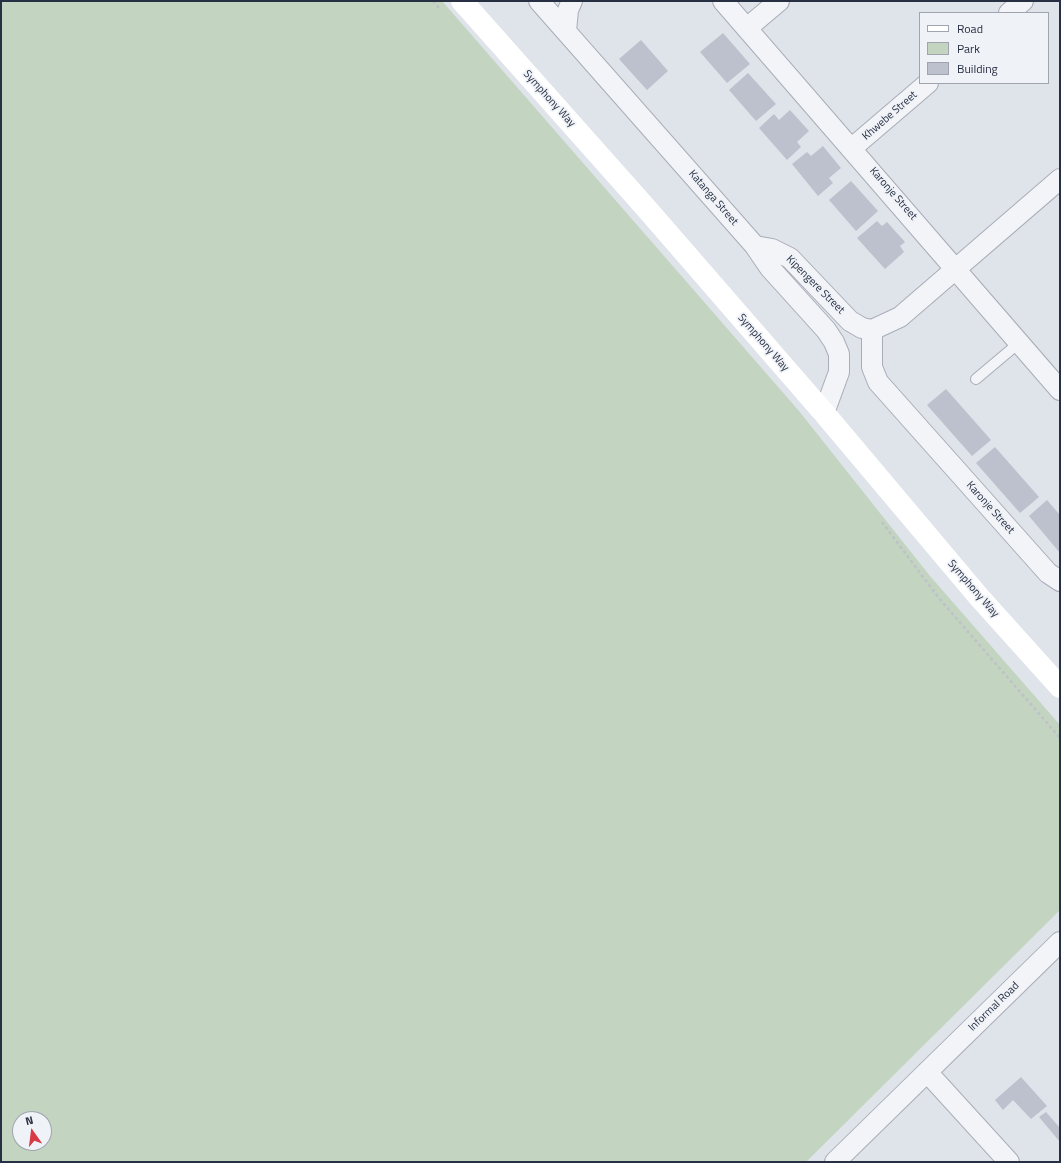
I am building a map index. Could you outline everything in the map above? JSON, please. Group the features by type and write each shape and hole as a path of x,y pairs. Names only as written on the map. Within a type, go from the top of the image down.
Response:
{"main road":[{"name":"Symphony Way","path":"462,1 651,214 824,414 979,597 1060,687"}],"street":[{"name":"Katanga Street","path":"539,1 755,246 770,268 826,330 834,342 839,354 839,372 824,414"},
{"path":"566,31 568,10 572,1"},
{"name":"Karonje Street","path":"723,1 956,268 1060,390"},
{"path":"748,28 779,1"},
{"path":"1010,12 1023,1"},
{"name":"Khwebe Street","path":"852,148 927,84"},
{"path":"872,330 900,317 956,268 1058,185"},
{"name":"Kipengere Street","path":"755,246 772,249 790,258 850,321 862,328 872,330"},
{"name":"Karonje Street","path":"872,330 872,367 878,382 1048,573 1060,580"},
{"name":"Informal Road","path":"834,1162 1060,942"},
{"path":"927,1072 1009,1162"}],"lane":[{"path":"976,379 1020,342"}],"path":[{"path":"433,1 443,13"},
{"path":"878,517 938,597 1060,738"}],"green space":[{"path":"1,1 442,1 799,411 930,576 1060,725 1060,910 806,1162 1,1162"}],"building":[{"path":"723,33 750,64 727,83 700,52"},
{"path":"641,40 668,71 647,90 619,59"},
{"path":"748,73 776,104 756,121 729,90"},
{"path":"790,110 809,131 797,142 801,147 787,160 759,128 774,114 779,120"},
{"path":"823,146 841,168 829,178 833,183 818,196 792,164 807,152 811,156"},
{"path":"851,181 878,211 856,231 829,200"},
{"path":"877,221 882,226 887,222 905,242 900,246 904,252 885,269 857,238"},
{"path":"946,389 991,440 972,456 927,405"},
{"path":"995,447 1039,497 1020,513 976,463"},
{"path":"1047,500 1060,515 1060,553 1029,516"},
{"path":"1021,1077 1047,1106 1031,1119 1013,1100 1003,1110 995,1100"},
{"path":"1046,1112 1060,1128 1060,1142 1039,1117"}]}
